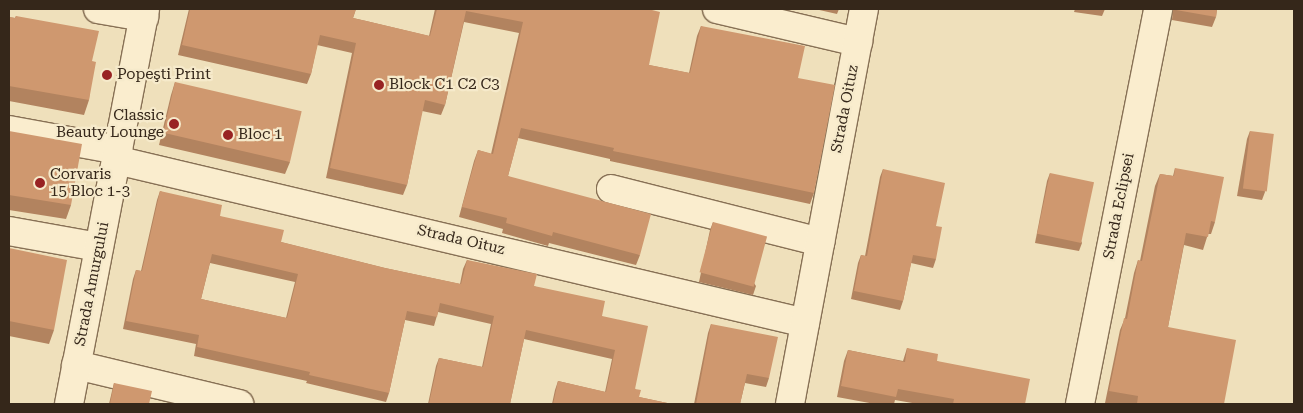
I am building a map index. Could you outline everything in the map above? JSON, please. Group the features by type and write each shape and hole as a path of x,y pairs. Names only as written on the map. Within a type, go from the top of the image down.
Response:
{"street":[{"name":"Strada Amurgului","path":"69,404 145,13 98,9"},
{"path":"717,9 858,42"},
{"name":"Strada Oituz","path":"790,404 864,9"},
{"name":"Strada Eclipsei","path":"1080,404 1158,9"},
{"name":"Strada Oituz","path":"9,130 805,323"},
{"path":"611,189 820,242"},
{"path":"9,231 99,247"},
{"path":"76,365 239,404"}],"building":[{"path":"190,9 356,9 353,18 430,36 437,9 648,9 660,12 649,65 690,73 701,26 805,46 798,78 835,85 814,193 613,151 614,148 521,128 508,176 651,214 640,255 553,232 552,236 506,223 507,218 462,207 478,150 493,154 523,22 466,11 445,105 425,100 407,185 330,168 356,43 320,35 311,74 182,45"},
{"path":"1176,9 1217,9 1216,17"},
{"path":"16,16 99,31 92,61 96,62 89,100 9,86 9,17 15,18"},
{"name":"Bloc 1","path":"175,82 302,111 290,162 163,133"},
{"name":"Corvaris 15 Bloc 1-3","path":"9,131 82,144 71,205 9,195"},
{"path":"1250,131 1274,134 1267,191 1243,189"},
{"path":"1175,168 1224,177 1215,222 1211,221 1208,237 1186,233 1168,327 1236,340 1224,404 1137,404 1138,396 1109,391 1124,318 1127,319 1138,260 1142,261 1160,174 1174,176"},
{"path":"883,169 945,183 936,226 942,227 936,259 913,255 903,301 854,291 861,255 867,256"},
{"path":"1050,173 1094,182 1081,243 1037,234"},
{"path":"160,191 222,205 220,216 284,230 281,242 385,268 461,284 467,260 537,274 534,286 605,301 602,316 648,326 635,389 641,390 639,397 672,404 553,404 558,381 606,392 615,350 526,330 510,404 429,403 439,358 483,367 494,316 440,303 437,317 407,311 389,393 309,375 310,372 197,347 199,335 126,321 136,270 142,271","holes":["212,254 298,274 287,318 201,299"]},
{"path":"713,222 767,236 754,287 700,272"},
{"path":"9,248 67,260 54,330 9,321"},
{"path":"711,324 778,337 769,378 747,374 740,404 696,404"},
{"path":"907,348 938,354 937,361 1030,379 1025,404 953,404 954,399 898,389 896,397 841,386 848,350 905,362"},
{"path":"114,383 152,391 149,404 110,404"}],"place":[{"name":"Popeşti Print","path":"107,75"},
{"name":"Block C1 C2 C3","path":"379,85"},
{"name":"Classic Beauty Lounge","path":"174,124"},
{"name":"Bloc 1","path":"228,135"},
{"name":"Corvaris 15 Bloc 1-3","path":"40,183"}]}
